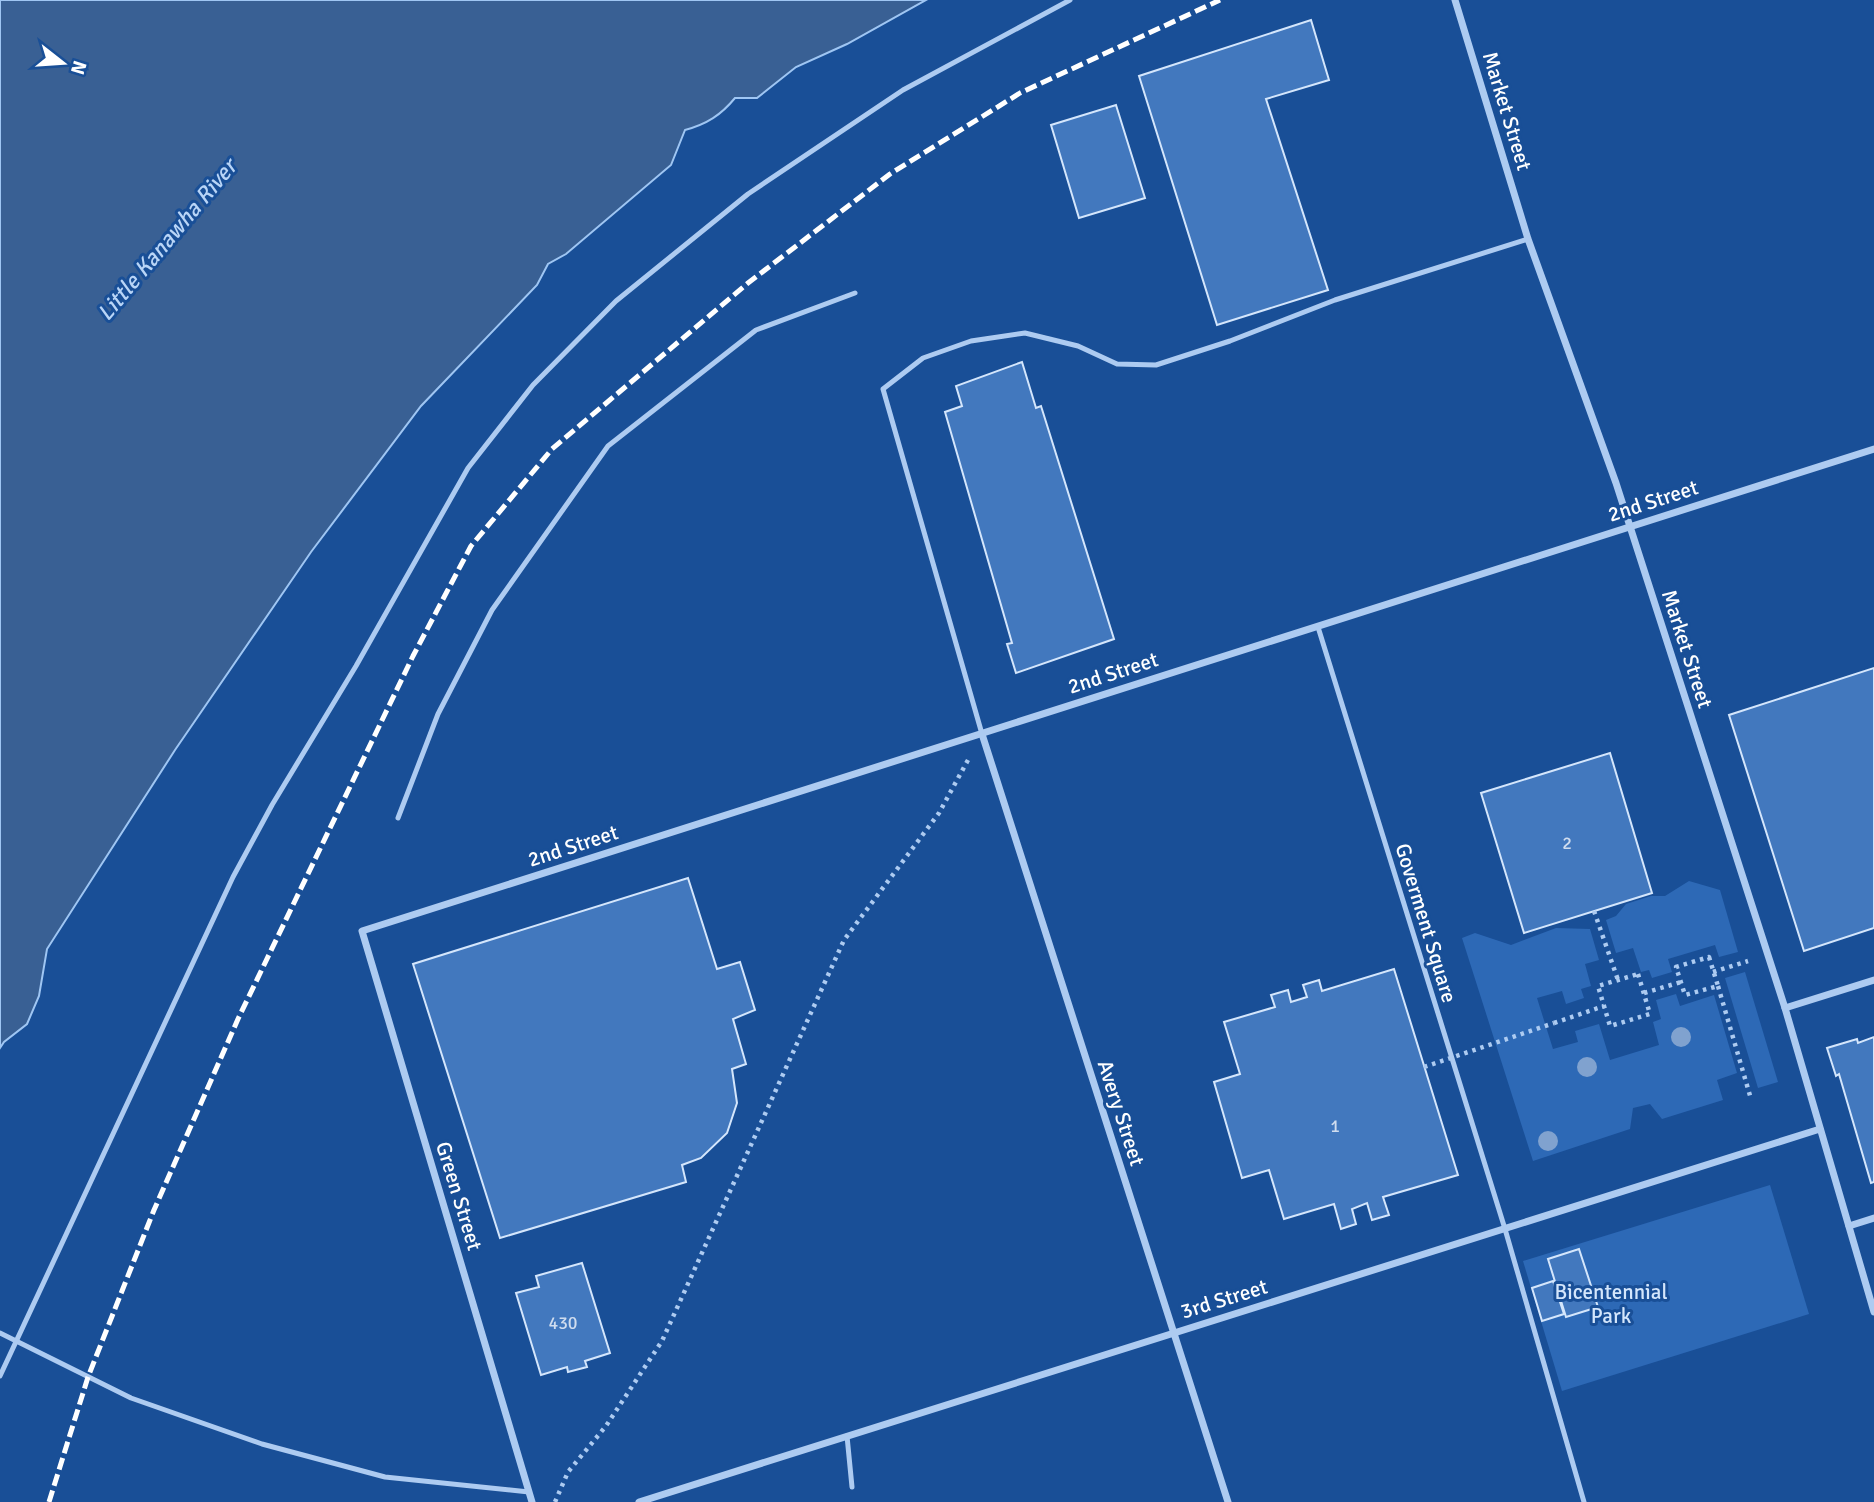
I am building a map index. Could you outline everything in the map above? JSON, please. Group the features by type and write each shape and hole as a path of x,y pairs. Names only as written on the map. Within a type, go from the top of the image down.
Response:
{"street":[{"name":"Market Street","path":"1455,0 1528,239 1630,527 1785,1008 1874,1312"},
{"name":"2nd Street","path":"362,932 1874,449"},
{"name":"Avery Street","path":"982,734 1227,1502"},
{"name":"Green Street","path":"362,932 529,1492"},
{"path":"1785,1008 1874,980"},
{"name":"3rd Street","path":"639,1502 1820,1129"},
{"path":"1849,1226 1874,1218"},
{"path":"529,1492 532,1502"}],"lane":[{"path":"0,1376 233,877 265,817 356,666 468,468 533,385 616,301 748,194 903,90 1070,0"},
{"path":"982,734 883,388 923,358 971,341 1025,333 1078,346 1117,364 1156,365 1230,341 1335,300 1528,239"},
{"path":"398,818 438,714 492,610 608,446 756,330 855,293"},
{"name":"Goverment Square","path":"1318,627 1505,1229 1584,1502"},
{"path":"0,1333 131,1398 262,1444 386,1477 529,1492"},
{"path":"847,1436 852,1487"}],"path":[{"path":"555,1502 568,1472 606,1426 662,1341 844,940 939,813 982,734"},
{"path":"1594,911 1618,980"},
{"path":"1718,986 1685,995 1676,967 1709,957 1713,972 1718,986 1751,1099"},
{"path":"1713,972 1748,961"},
{"path":"1638,974 1650,1014 1610,1026 1598,986 1618,980 1638,974"},
{"path":"1644,993 1681,982"},
{"path":"1424,1067 1604,1006"}],"green space":[{"path":"1689,881 1720,890 1738,952 1719,957 1715,945 1668,959 1672,972 1652,978 1649,970 1641,972 1633,948 1616,953 1606,920 1616,916 1626,904 1651,896 1665,896"},
{"path":"1556,928 1590,929 1599,960 1585,964 1591,986 1581,989 1584,998 1566,1004 1562,991 1537,998 1553,1049 1578,1042 1575,1031 1599,1024 1610,1060 1659,1045 1653,1022 1661,1019 1656,1000 1676,994 1680,1006 1714,995 1737,1073 1717,1080 1723,1100 1662,1119 1650,1104 1633,1108 1630,1129 1533,1161 1462,938 1475,933 1511,945"},
{"path":"1745,972 1778,1082 1758,1088 1725,978"},
{"name":"Bicentennial Park","path":"1770,1185 1809,1314 1562,1391 1523,1261"}],"water":[{"name":"Little Kanawha River","path":"0,0 926,0 847,44 796,67 757,98 735,98 713,118 685,130 671,165 566,254 548,264 537,285 421,406 311,552 175,750 47,949 39,996 27,1024 0,1048"}],"building":[{"path":"1311,20 1329,80 1266,99 1328,290 1217,325 1139,76"},
{"path":"1116,105 1145,198 1079,218 1051,125"},
{"path":"1022,362 1036,408 1041,406 1114,639 1016,673 1007,644 1012,643 945,412 962,406 956,386"},
{"path":"1874,668 1874,928 1804,951 1729,715"},
{"path":"1610,753 1652,893 1524,933 1481,793"},
{"path":"688,878 717,969 740,962 755,1010 733,1019 746,1064 732,1069 737,1103 727,1133 701,1158 682,1165 686,1182 500,1238 413,964"},
{"path":"1394,969 1458,1175 1383,1197 1389,1215 1372,1220 1367,1203 1352,1209 1356,1224 1341,1229 1334,1204 1284,1219 1269,1170 1242,1178 1214,1082 1240,1074 1224,1022 1275,1007 1271,995 1288,990 1291,1002 1307,997 1303,985 1319,980 1322,991"},
{"path":"1874,1037 1874,1182 1871,1183 1839,1074 1836,1076 1827,1048 1857,1039 1858,1043"},
{"path":"1579,1249 1598,1307 1566,1317 1548,1259"},
{"path":"582,1263 610,1353 585,1361 587,1367 568,1372 567,1367 541,1375 516,1293 539,1287 536,1276"},
{"path":"1553,1281 1564,1314 1542,1321 1532,1288"}],"railway":[{"path":"49,1502 88,1377 154,1210 238,1019 413,656 471,546 552,449 748,283 890,174 1020,93 1220,0"}]}
